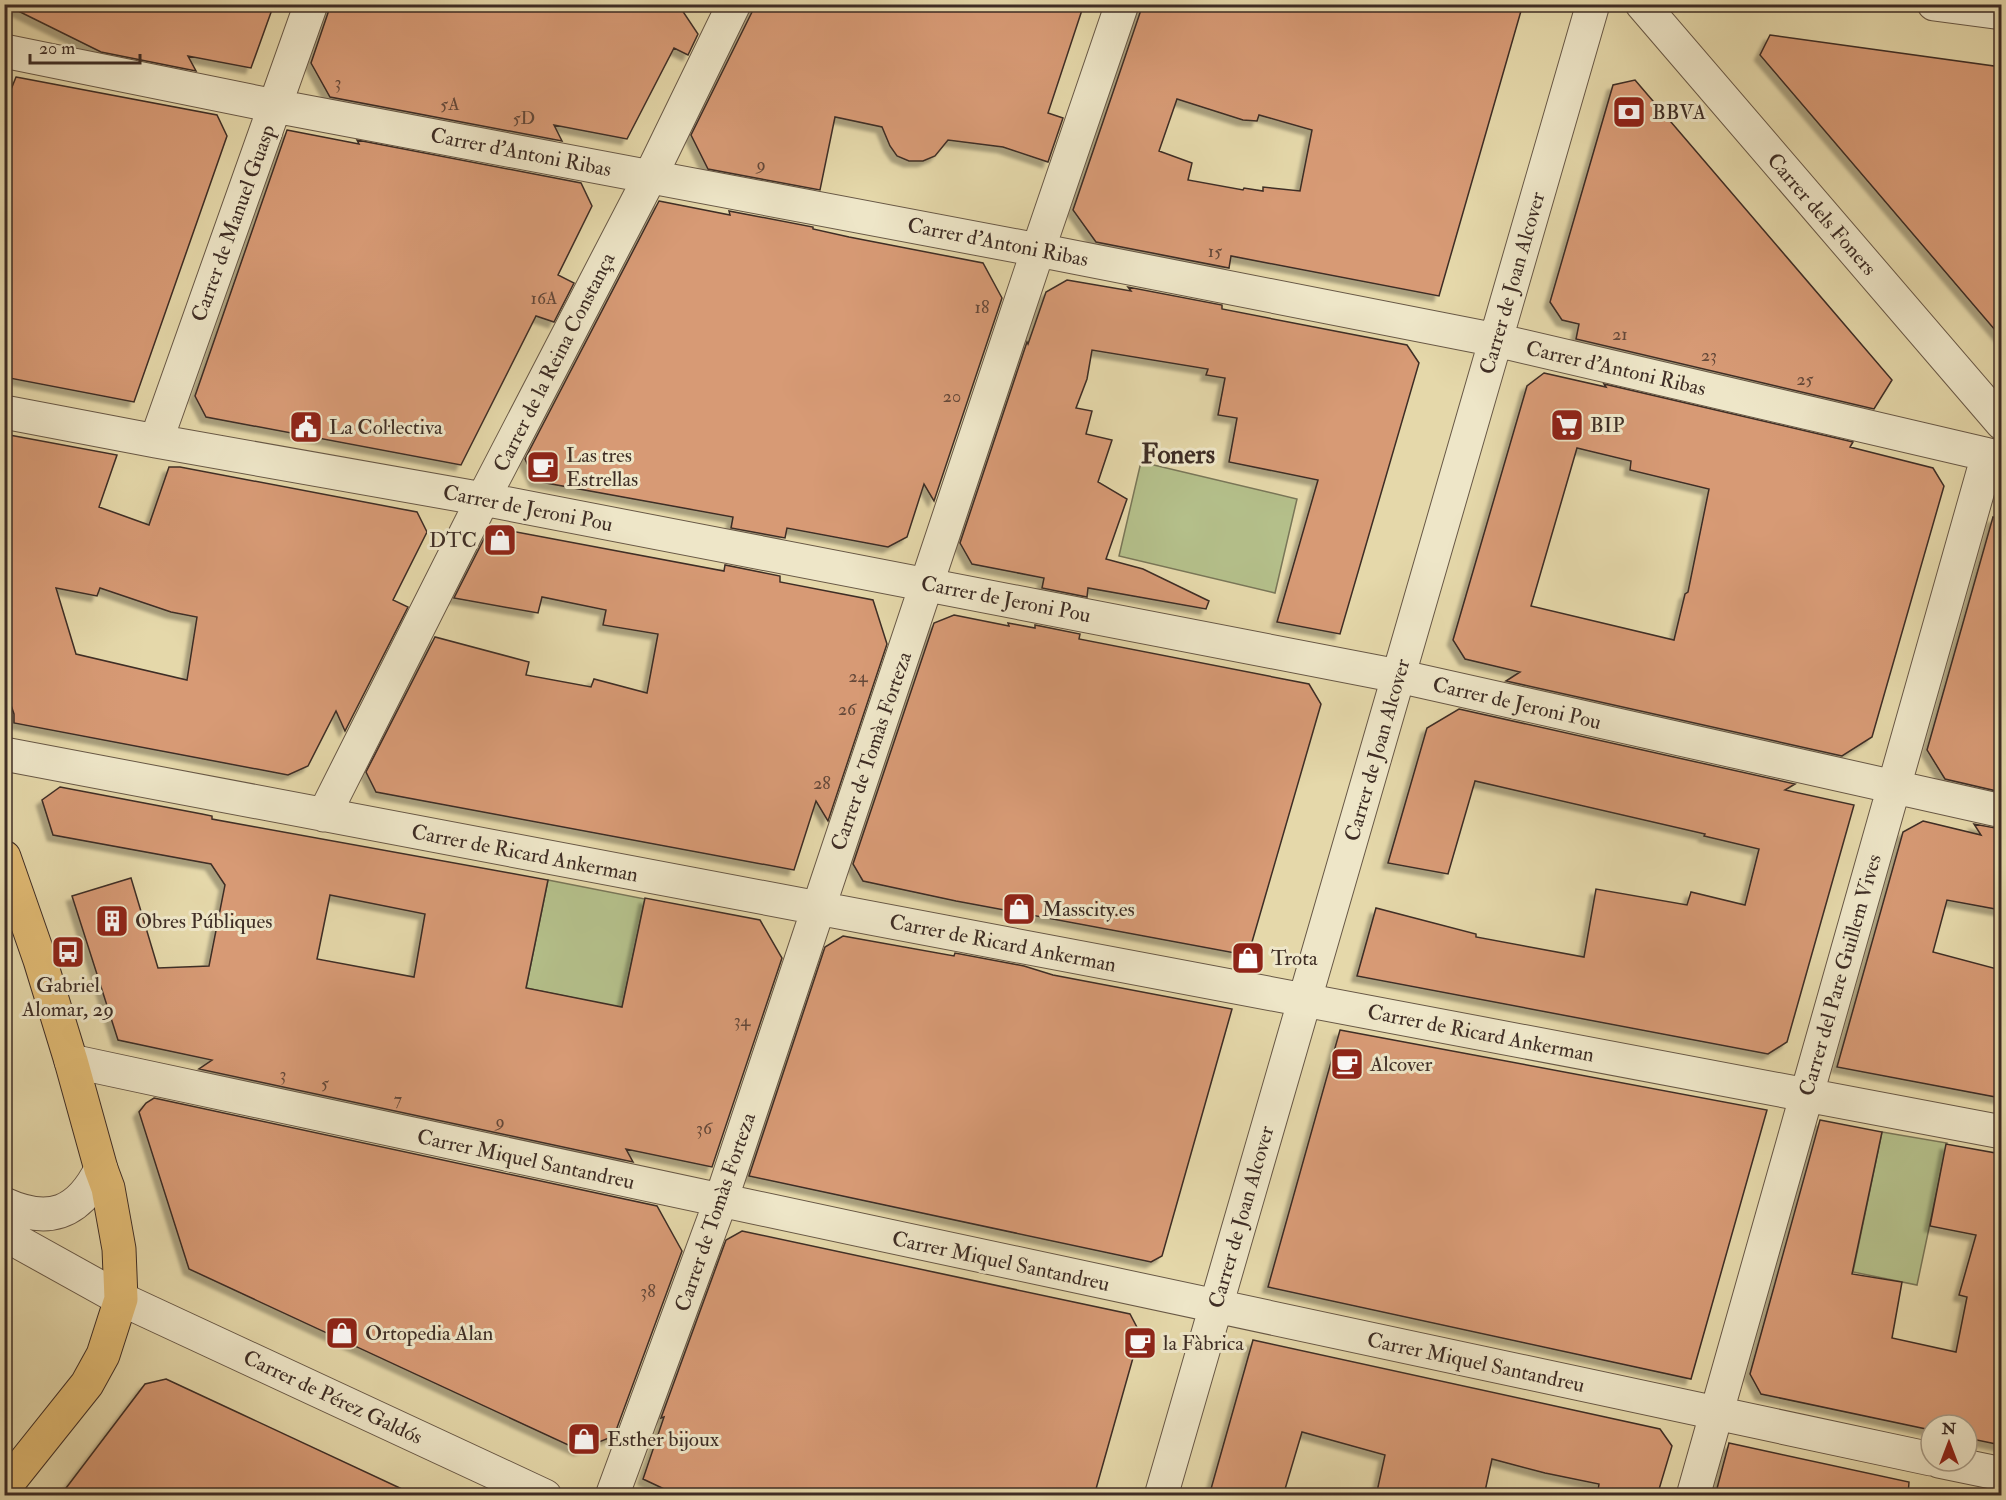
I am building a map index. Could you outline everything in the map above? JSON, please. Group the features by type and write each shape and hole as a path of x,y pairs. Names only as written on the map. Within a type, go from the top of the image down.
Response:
{"main road":[{"path":"4,857 71,1061 108,1188 119,1249 122,1299 103,1355 87,1384 4,1488"}],"street":[{"name":"Carrer de Manuel Guasp","path":"156,441 310,4"},
{"name":"Carrer de la Reina Constança","path":"324,815 483,499 650,177 734,4"},
{"name":"Carrer de Tomàs Forteza","path":"612,1496 721,1200 1122,4"},
{"name":"Carrer de Joan Alcover","path":"1161,1496 1593,4"},
{"name":"Carrer dels Foners","path":"1642,4 2001,423"},
{"path":"1934,4 2001,13"},
{"name":"Carrer d'Antoni Ribas","path":"4,51 275,106 1038,249 1496,340 1995,457"},
{"name":"Carrer de Jeroni Pou","path":"4,412 483,499 1398,676 2001,811"},
{"name":"Carrer del Pare Guillem Vives","path":"1693,1496 1893,788 1995,457"},
{"name":"Carrer de Ricard Ankerman","path":"4,754 2001,1132"},
{"name":"Carrer Miquel Santandreu","path":"71,1061 1919,1456"},
{"path":"4,1204 16,1210 44,1216 72,1208 92,1186 101,1169"},
{"name":"Carrer de Pérez Galdós","path":"4,1234 122,1299 544,1496"},
{"path":"1979,1469 2001,1474"}],"green space":[{"path":"1141,462 1297,499 1275,593 1119,556"},
{"path":"548,880 645,899 622,1008 526,988"},
{"path":"1882,1132 1947,1143 1917,1285 1853,1272"}],"building":[{"path":"4,4 274,4 251,68 188,56 196,71 101,52"},
{"path":"331,4 678,4 698,34 688,55 674,48 627,139 554,125 562,141 330,97 311,63"},
{"path":"756,4 1084,4 1048,113 1063,118 1048,162 1003,147 948,140 935,156 923,161 909,161 897,156 882,127 835,117 820,190 708,169 691,135"},
{"path":"1143,4 1523,4 1439,296 1231,256 1229,268 1096,242 1073,210","holes":["1177,99 1243,120 1257,121 1259,115 1312,130 1300,191 1263,187 1263,191 1244,188 1243,190 1188,180 1192,163 1159,151"]},
{"path":"1770,35 2001,67 2001,337 1760,55"},
{"path":"16,77 217,115 227,136 134,402 4,377 4,107"},
{"path":"1635,80 1892,380 1874,409 1576,339 1579,324 1562,320 1550,302 1613,85"},
{"path":"287,130 359,144 357,140 581,183 592,206 558,275 574,283 554,322 536,316 461,465 206,417 195,396"},
{"path":"659,201 730,215 729,211 813,227 813,229 849,237 983,263 1002,298 934,501 924,484 907,537 888,547 787,528 785,538 731,528 733,517 535,481 525,459"},
{"path":"1067,280 1131,291 1128,287 1222,305 1222,309 1407,345 1419,363 1340,634 1277,622 1318,480 1229,462 1237,418 1218,415 1225,378 1206,375 1208,369 1092,350 1087,379 1076,408 1092,411 1086,434 1112,440 1098,482 1127,499 1106,559 1143,569 1209,601 1206,609 1088,588 1087,597 1042,588 1044,578 972,564 960,543 1027,342 1028,344 1046,292"},
{"path":"1544,373 1606,387 1604,384 1853,442 1850,447 1933,468 1944,486 1872,737 1842,756 1506,681 1520,672 1465,659 1453,640 1527,386","holes":["1577,448 1631,461 1630,470 1709,489 1688,592 1685,594 1674,640 1531,606"]},
{"path":"4,434 117,455 99,507 149,525 169,467 180,467 417,512 427,532 393,600 408,607 345,731 336,711 308,766 288,775 14,723 14,714 4,685","holes":["56,588 97,596 100,588 171,612 197,617 187,680 76,654"]},
{"path":"1993,517 2001,519 2001,792 1945,779 1927,750"},
{"path":"490,527 724,571 725,565 780,576 780,582 873,600 887,644 828,821 816,801 794,870 376,792 366,772 435,637 529,662 526,675 591,687 594,679 647,693 658,634 603,625 606,610 542,597 538,613 454,598"},
{"path":"954,615 1009,626 1008,623 1035,628 1035,625 1080,634 1079,639 1309,684 1321,704 1252,942 1235,953 956,901 863,881 853,864 934,623"},
{"path":"1459,709 1795,784 1785,790 1854,805 1787,1042 1768,1054 1357,976 1376,908 1476,934 1476,937 1584,957 1596,889 1687,905 1691,892 1745,905 1759,849 1704,836 1705,834 1475,781 1448,874 1388,863 1427,728"},
{"path":"60,787 212,816 212,819 548,880 526,988 622,1007 645,898 760,920 782,958 712,1167 626,1149 633,1162 199,1069 212,1060 118,1040 72,896 131,878 158,968 209,966 225,885 211,864 53,835 42,800","holes":["330,895 425,914 414,977 317,959"]},
{"path":"1923,821 1981,835 1974,824 2001,829 2001,910 1947,900 1933,952 2001,970 2001,1098 1837,1067 1903,832"},
{"path":"843,936 954,956 955,953 1024,966 1053,975 1232,1009 1162,1256 1151,1262 749,1176 825,947"},
{"path":"1340,1030 1767,1110 1691,1379 1268,1287"},
{"path":"154,1098 657,1206 682,1251 614,1436 579,1450 189,1269 139,1112 146,1103"},
{"path":"1820,1120 1882,1132 1852,1274 1902,1282 1892,1338 1956,1352 1967,1297 1959,1295 1976,1235 1930,1226 1946,1144 2001,1154 2001,1445 1979,1440 1979,1413 1919,1413 1919,1427 1761,1394 1750,1374"},
{"path":"742,1231 1130,1314 1140,1333 1094,1496 679,1496 643,1479 664,1417 661,1418 726,1240"},
{"path":"1253,1340 1660,1429 1672,1446 1657,1496 1597,1496 1599,1484 1492,1459 1484,1496 1376,1496 1385,1455 1302,1432 1283,1496 1209,1496"},
{"path":"166,1379 417,1496 60,1496 145,1384"},
{"path":"1729,1443 1909,1482 1908,1496 1715,1496"}],"place":[{"name":"BBVA","path":"1629,112"},
{"name":"BIP","path":"1567,425"},
{"name":"La Col·lectiva","path":"306,427"},
{"name":"Las tres Estrellas","path":"543,467"},
{"name":"DTC","path":"500,540"},
{"name":"Masscity.es","path":"1019,909"},
{"name":"Obres Públiques","path":"112,921"},
{"name":"Gabriel Alomar, 29","path":"68,952"},
{"name":"Trota","path":"1248,958"},
{"name":"Alcover","path":"1347,1064"},
{"name":"Ortopedia Alan","path":"342,1333"},
{"name":"la Fàbrica","path":"1140,1343"},
{"name":"Esther bijoux","path":"584,1439"}],"district":[{"name":"Foners","path":"1178,454"}]}
